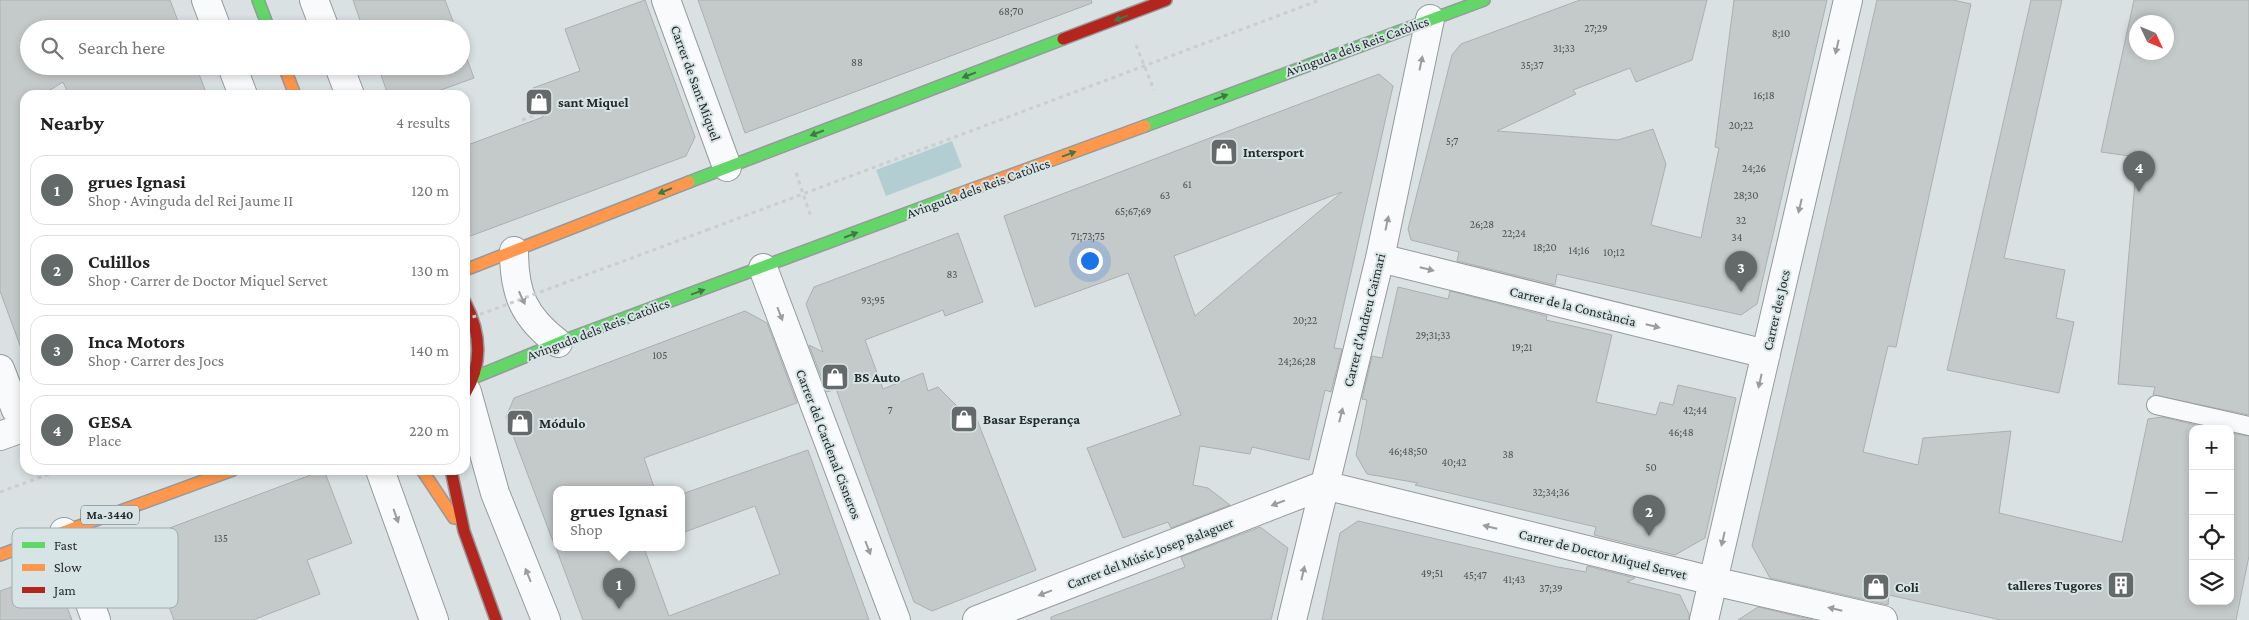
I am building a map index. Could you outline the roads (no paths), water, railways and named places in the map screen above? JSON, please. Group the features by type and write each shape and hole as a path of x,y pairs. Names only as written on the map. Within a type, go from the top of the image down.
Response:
{"main road":[{"path":"258,0 266,20"},
{"path":"470,268 727,166 1164,0"},
{"name":"Avinguda dels Reis Catòlics","path":"470,387 558,343 1484,0"},
{"path":"287,75 292,90"},
{"path":"470,310 478,337 478,362 470,383"},
{"name":"Ma-3440","path":"75,528 217,475"},
{"path":"425,475 464,532"},
{"path":"452,475 464,532 496,620"},
{"name":"Ma-3440","path":"0,556 12,552"}],"street":[{"path":"206,0 214,20"},
{"path":"314,0 322,20"},
{"name":"Carrer de Sant Miquel","path":"666,0 727,166"},
{"name":"Carrer des Jocs","path":"1704,620 1848,0"},
{"name":"Carrer d'Andreu Caimari","path":"1292,620 1380,258 1430,19"},
{"path":"235,75 241,90"},
{"path":"342,75 348,90"},
{"path":"514,251 518,294 537,327 558,343"},
{"name":"Carrer de la Constància","path":"1380,258 1766,354"},
{"name":"Carrer del Cardenal Cisneros","path":"763,268 896,620"},
{"path":"0,369 16,410 20,414"},
{"path":"470,396 495,493 546,620"},
{"path":"0,436 20,429"},
{"path":"382,475 434,620"},
{"name":"Carrer de Doctor Miquel Servet","path":"1324,485 1713,581 1883,620"},
{"name":"Carrer del Músic Josep Balaguer","path":"977,620 1324,485"},
{"path":"92,608 96,620"}],"lane":[{"path":"2156,405 2249,426"}],"place":[{"name":"sant Miquel","path":"539,102"},
{"name":"Intersport","path":"1224,152"},
{"name":"GESA","path":"2139,192"},
{"name":"Inca Motors","path":"1741,292"},
{"name":"BS Auto","path":"835,377"},
{"name":"Basar Esperança","path":"964,419"},
{"name":"Módulo","path":"520,423"},
{"name":"Culillos","path":"1649,536"},
{"name":"talleres Tugores","path":"2121,585"},
{"name":"Coli","path":"1876,587"},
{"name":"grues Ignasi","path":"619,609"}]}
